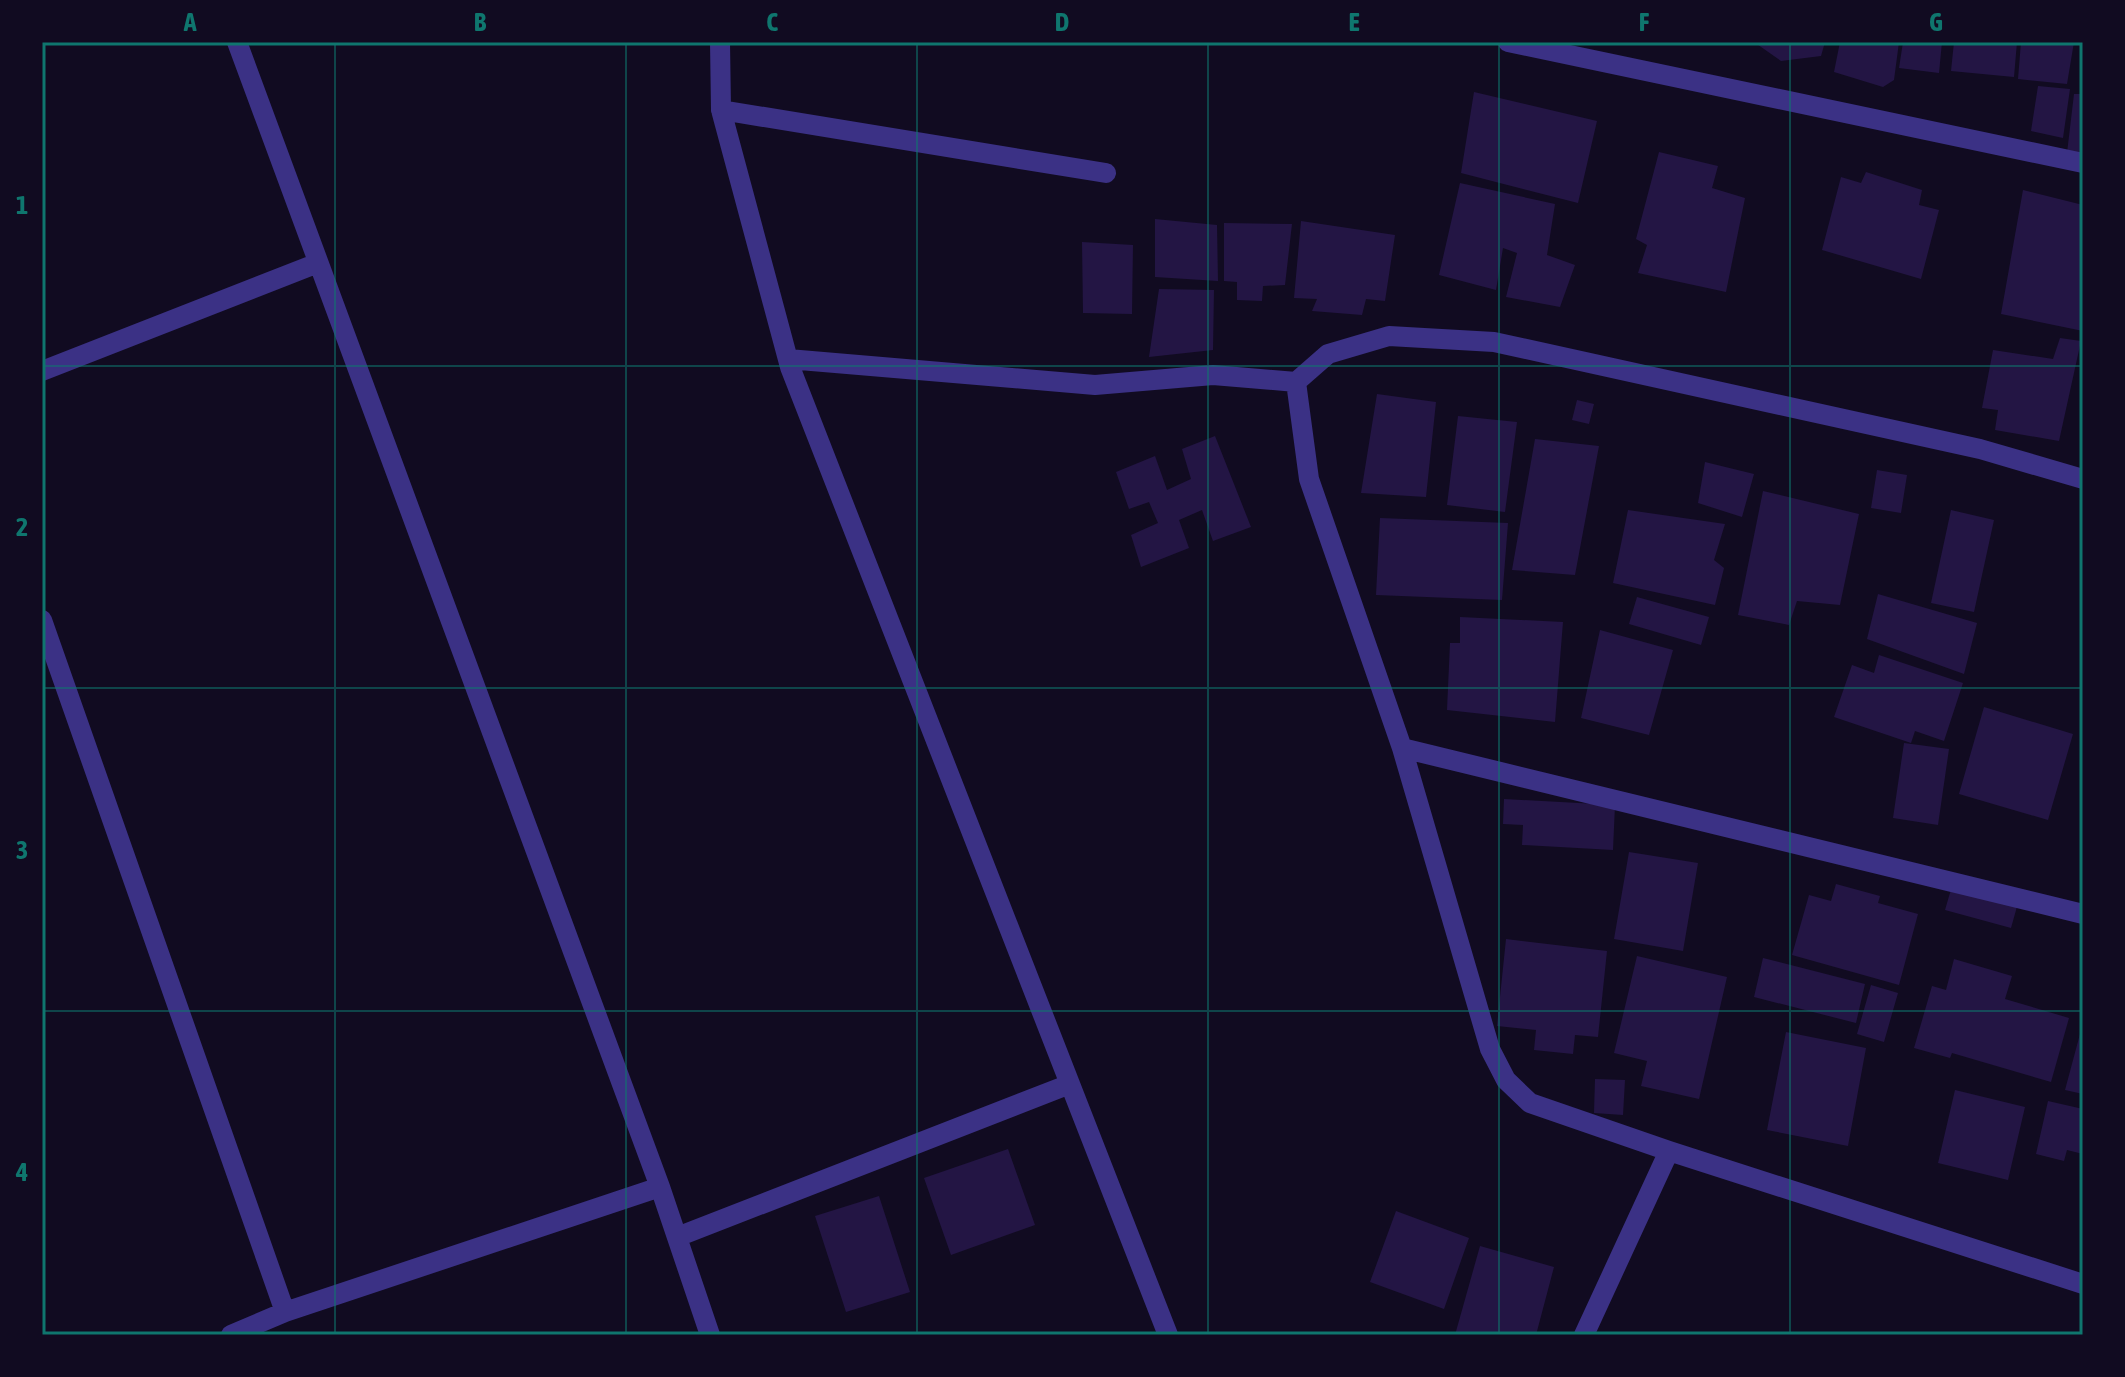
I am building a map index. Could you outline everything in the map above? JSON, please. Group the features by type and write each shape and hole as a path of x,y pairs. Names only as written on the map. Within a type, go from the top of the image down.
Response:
{"street":[{"path":"237,42 660,1187 710,1335"},
{"path":"720,42 721,110 788,359 1168,1335"},
{"path":"1508,42 2083,163"},
{"path":"721,110 1106,173"},
{"path":"42,371 318,263"},
{"path":"788,359 1095,385 1213,375 1296,382 1328,354 1389,336 1494,342 1980,449 2083,479"},
{"path":"1296,382 1309,479 1402,748 1490,1049 1506,1080 1530,1103 2083,1284"},
{"path":"42,620 285,1312"},
{"path":"1402,748 2083,914"},
{"path":"677,1237 1070,1084"},
{"path":"1584,1335 1669,1151"},
{"path":"231,1335 285,1312 660,1187"}],"building":[{"path":"1754,42 1825,42 1821,56 1781,61"},
{"path":"1840,42 1899,42 1894,80 1883,87 1834,72"},
{"path":"1903,42 1942,42 1939,73 1899,68"},
{"path":"1954,42 2017,42 2014,77 1951,71"},
{"path":"2021,42 2074,42 2067,84 2018,79"},
{"path":"2038,86 2070,89 2063,138 2031,131"},
{"path":"1474,92 1597,121 1578,203 1461,173"},
{"path":"2074,94 2083,94 2083,157 2067,153"},
{"path":"1659,152 1718,166 1712,188 1745,198 1726,292 1638,273 1647,245 1636,239"},
{"path":"1866,172 1922,190 1919,205 1939,210 1921,279 1822,250 1841,177 1861,183"},
{"path":"1460,183 1555,204 1547,255 1575,265 1560,307 1506,297 1517,253 1503,248 1496,290 1439,275"},
{"path":"2023,190 2083,205 2083,331 2001,314"},
{"path":"1155,219 1217,225 1218,281 1155,277"},
{"path":"1301,221 1395,235 1385,301 1366,299 1362,315 1312,311 1317,299 1294,298"},
{"path":"1224,223 1292,224 1285,285 1263,286 1262,301 1237,300 1237,282 1224,281"},
{"path":"1082,242 1133,245 1132,314 1083,313"},
{"path":"1159,289 1214,290 1213,350 1149,357"},
{"path":"2060,338 2081,341 2059,441 1995,430 1998,410 1982,408 1993,350 2053,359"},
{"path":"1377,394 1436,402 1426,497 1361,493"},
{"path":"1577,400 1594,404 1589,424 1572,420"},
{"path":"1458,416 1517,422 1505,512 1447,505"},
{"path":"1215,436 1251,527 1213,541 1202,510 1179,520 1189,548 1141,567 1131,535 1158,523 1149,502 1129,509 1116,472 1155,456 1167,490 1191,479 1182,449"},
{"path":"1535,439 1599,446 1575,575 1512,570"},
{"path":"1705,462 1754,474 1742,517 1698,503"},
{"path":"1877,470 1907,475 1901,513 1871,508"},
{"path":"1763,491 1859,514 1840,605 1797,601 1789,625 1738,615"},
{"path":"1628,510 1725,524 1714,560 1724,568 1715,605 1613,583"},
{"path":"1951,510 1994,520 1974,612 1931,603"},
{"path":"1380,518 1508,523 1502,600 1376,595"},
{"path":"1878,594 1977,623 1964,674 1867,639"},
{"path":"1637,597 1709,617 1701,645 1629,624"},
{"path":"1460,617 1563,622 1555,722 1447,710 1450,643 1460,643"},
{"path":"1600,630 1673,650 1649,735 1581,718"},
{"path":"1879,655 1963,683 1944,741 1915,731 1911,743 1834,717 1852,665 1874,673"},
{"path":"1984,707 2073,734 2048,820 1959,794"},
{"path":"1904,743 1949,749 1938,825 1893,818"},
{"path":"1504,799 1615,805 1613,850 1522,845 1523,825 1503,824"},
{"path":"1629,852 1698,863 1683,951 1614,939"},
{"path":"1836,884 1880,896 1878,903 1918,914 1899,985 1792,955 1809,895 1831,901"},
{"path":"1952,886 2018,903 2011,928 1945,910"},
{"path":"1506,939 1607,951 1598,1037 1575,1035 1573,1054 1534,1050 1536,1030 1497,1026"},
{"path":"1637,956 1727,977 1699,1099 1641,1086 1647,1061 1614,1053"},
{"path":"1763,958 1865,984 1856,1023 1754,997"},
{"path":"1954,959 2012,976 2005,999 2069,1018 2051,1082 1952,1053 1950,1058 1914,1048 1932,986 1946,990"},
{"path":"1871,985 1898,993 1884,1042 1857,1034"},
{"path":"1786,1032 1866,1048 1848,1146 1767,1130"},
{"path":"2080,1034 2083,1034 2083,1094 2065,1090"},
{"path":"1595,1079 1625,1080 1623,1115 1594,1113"},
{"path":"1955,1090 2025,1107 2008,1180 1938,1163"},
{"path":"2048,1101 2083,1109 2083,1154 2067,1150 2064,1161 2036,1154"},
{"path":"1008,1149 1035,1225 951,1255 924,1178"},
{"path":"879,1196 910,1292 846,1312 815,1216"},
{"path":"1396,1211 1469,1238 1444,1309 1370,1282"},
{"path":"1480,1246 1554,1267 1536,1335 1455,1335"}]}
